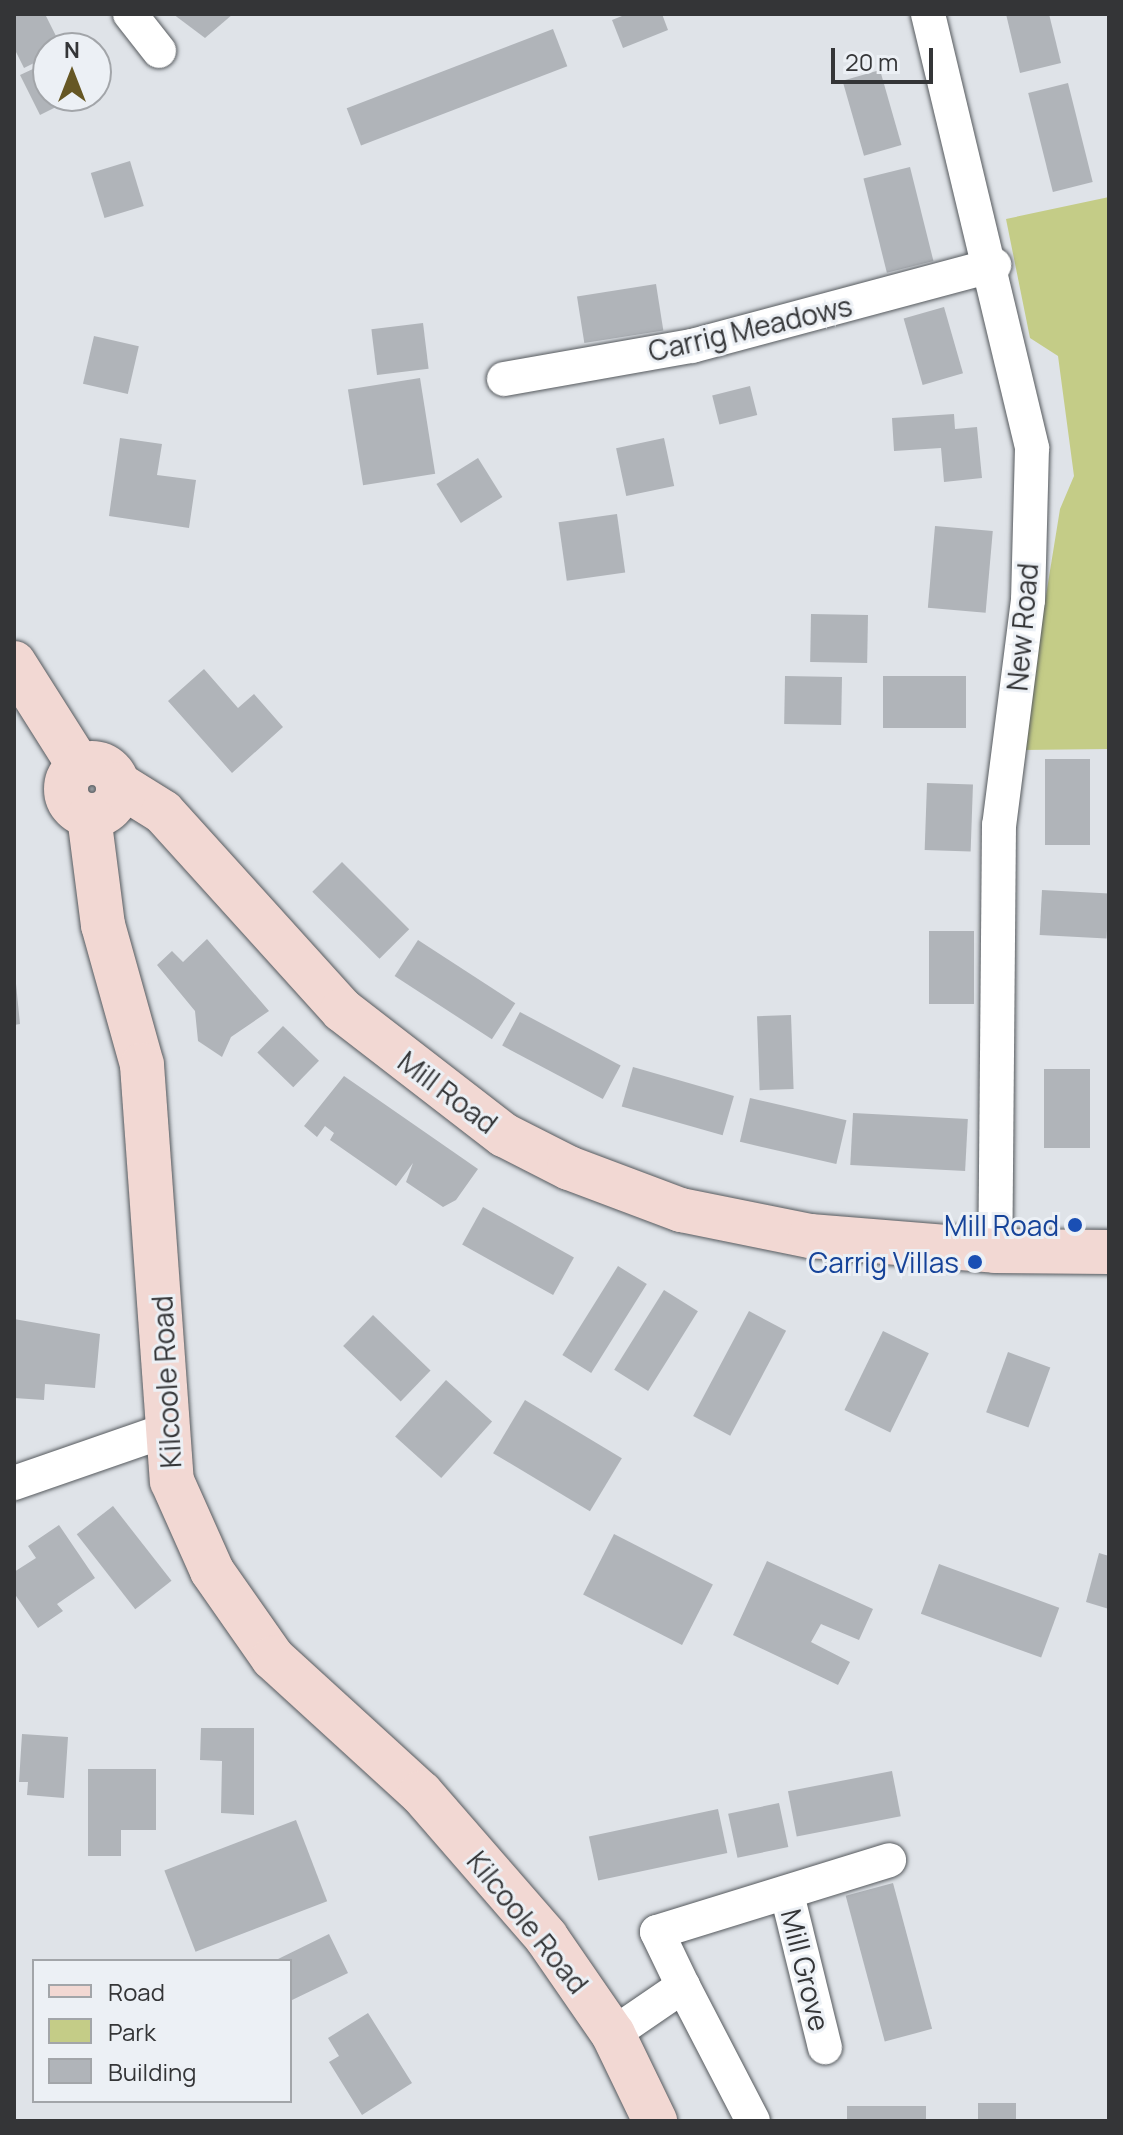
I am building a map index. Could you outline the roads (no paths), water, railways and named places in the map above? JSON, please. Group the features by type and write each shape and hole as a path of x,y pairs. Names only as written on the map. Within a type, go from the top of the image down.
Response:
{"main road":[{"path":"14,663 79,766"},
{"path":"103,765 118,784 112,808 89,816 66,794 79,766 103,765"},
{"name":"Mill Road","path":"118,784 163,812 342,1010 504,1135 681,1210 810,1236 995,1251 1109,1252"},
{"name":"Kilcoole Road","path":"89,816 103,925 142,1065 172,1481 212,1571 273,1658 421,1793 546,1937 613,2034 655,2121"}],"street":[{"path":"130,14 159,51"},
{"name":"New Road","path":"928,14 994,265 1032,448 1028,600 999,825 995,1251"},
{"name":"Carrig Meadows","path":"504,379 692,346 994,265"},
{"path":"14,1483 167,1430"},
{"name":"Mill Grove","path":"753,2121 657,1932 889,1860"},
{"name":"Mill Grove","path":"787,1894 825,2047"},
{"path":"613,2034 683,1986"}],"place":[{"name":"Mill Road","path":"1075,1225"},
{"name":"Carrig Villas","path":"975,1262"}]}
